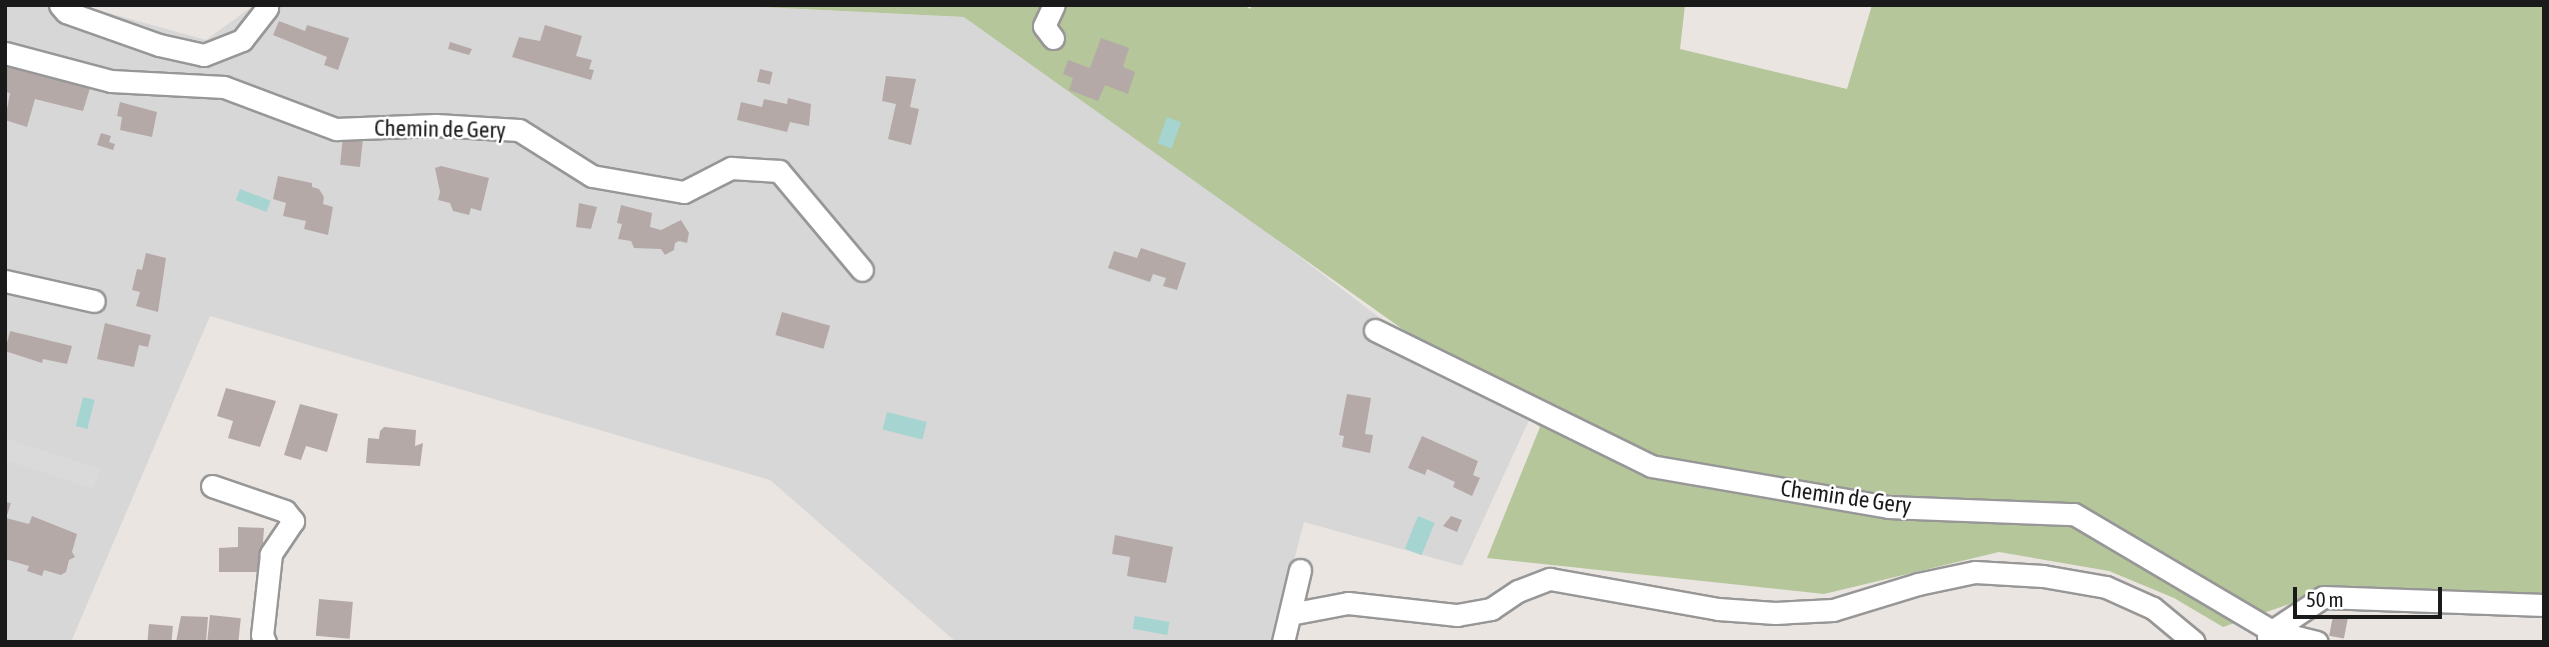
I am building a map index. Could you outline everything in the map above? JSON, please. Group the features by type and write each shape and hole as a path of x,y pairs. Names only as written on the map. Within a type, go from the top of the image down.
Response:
{"street":[{"path":"60,5 66,12 159,45 204,55 242,40 267,8"},
{"path":"1054,5 1044,26 1054,38"},
{"name":"Chemin de Gery","path":"5,53 111,81 224,87 336,129 436,125 519,130 592,176 684,192 732,168 779,172 862,270"},
{"path":"5,281 94,301"},
{"name":"Chemin de Gery","path":"1375,330 1651,466 1888,507 2074,514 2269,636 2317,642"},
{"path":"212,486 285,510 293,521 271,554 262,635 265,642"},
{"path":"1283,642 1300,570"},
{"path":"1290,614 1348,603 1457,615 1491,609 1518,591 1550,579 1718,609 1798,612 1832,610 1918,584 1975,572 2043,576 2106,587 2153,608 2194,642"},
{"path":"2269,636 2323,597 2544,605"}],"shaded area":[{"path":"5,5 80,5 206,40 254,5 723,5 963,17 975,5 1244,5 1212,190 1384,321 1531,416 1462,566 1304,522 1273,642 956,642 770,480 210,316 71,642 5,642"},
{"path":"5,438 100,469 94,489 5,460"}],"green space":[{"path":"723,5 1244,5 1250,9 1253,5 1685,5 1680,49 1847,89 1872,5 2544,5 2544,595 2321,593 2223,627 2174,598 2109,571 1999,552 1824,594 1487,558 1540,427 964,17"}],"water":[{"path":"1167,117 1181,122 1172,148 1157,143"},
{"path":"240,189 271,201 267,212 236,200"},
{"path":"83,397 95,400 87,429 76,426"},
{"path":"887,412 927,422 922,439 883,429"},
{"path":"1418,516 1435,523 1422,555 1405,548"},
{"path":"1135,616 1169,622 1167,635 1133,629"}],"building":[{"path":"279,21 305,31 307,25 349,38 338,70 324,65 327,57 273,35"},
{"path":"545,25 582,36 576,56 592,60 589,69 594,70 591,80 512,57 519,37 540,41"},
{"path":"1101,38 1129,48 1123,67 1135,72 1128,94 1105,85 1098,101 1069,90 1073,78 1063,74 1068,60 1090,68"},
{"path":"450,42 472,49 469,55 448,49"},
{"path":"5,64 90,88 83,111 35,99 27,127 5,120 10,93 5,92"},
{"path":"760,69 773,72 770,85 757,82"},
{"path":"886,76 916,79 910,107 919,109 911,145 888,139 896,104 882,101"},
{"path":"788,98 811,104 809,126 790,122 787,132 737,120 741,102 762,107 764,99 787,104"},
{"path":"120,102 157,112 152,137 120,130 122,117 117,116"},
{"path":"101,133 111,136 109,142 115,144 113,150 97,145"},
{"path":"343,137 363,139 360,167 340,165"},
{"path":"441,166 489,178 481,211 471,208 469,215 453,211 450,203 438,200 440,192 435,168"},
{"path":"278,176 312,183 312,187 319,189 324,197 323,204 333,207 328,235 304,229 306,221 283,216 286,203 273,199"},
{"path":"579,203 597,207 591,229 576,227"},
{"path":"621,205 652,213 650,227 661,230 681,220 689,233 687,243 675,243 674,250 665,255 661,249 634,248 631,241 618,239 622,224 617,223"},
{"path":"1141,248 1186,263 1177,290 1163,286 1166,278 1153,274 1150,282 1108,268 1114,251 1137,258"},
{"path":"146,253 166,258 158,312 136,306 140,292 132,290 137,269 142,270"},
{"path":"782,312 830,326 823,349 775,335"},
{"path":"105,323 151,335 148,347 139,345 134,367 97,359"},
{"path":"10,331 72,346 67,364 43,359 42,363 5,351"},
{"path":"226,388 276,401 260,447 228,438 233,421 217,416"},
{"path":"1347,394 1371,398 1365,434 1373,435 1370,453 1342,447 1344,436 1339,435"},
{"path":"300,404 338,414 327,452 306,446 301,460 284,455"},
{"path":"384,427 416,430 415,446 423,443 420,466 366,463 368,438 379,439 380,431"},
{"path":"1422,436 1478,461 1473,475 1480,478 1472,496 1453,487 1455,482 1427,469 1425,475 1408,468"},
{"path":"5,502 11,503 6,518 29,524 32,516 77,534 72,552 75,557 69,560 66,572 61,575 44,570 42,576 27,571 29,566 5,559"},
{"path":"1451,516 1462,520 1457,532 1443,526"},
{"path":"238,527 264,528 261,572 219,572 219,548 238,547"},
{"path":"1115,535 1173,547 1166,583 1127,576 1130,557 1112,554"},
{"path":"319,599 353,602 350,639 316,636"},
{"path":"210,615 241,618 238,642 207,642"},
{"path":"181,616 208,617 206,642 176,642"},
{"path":"2333,616 2348,619 2344,638 2329,636"},
{"path":"149,624 173,626 172,642 147,642"}]}
